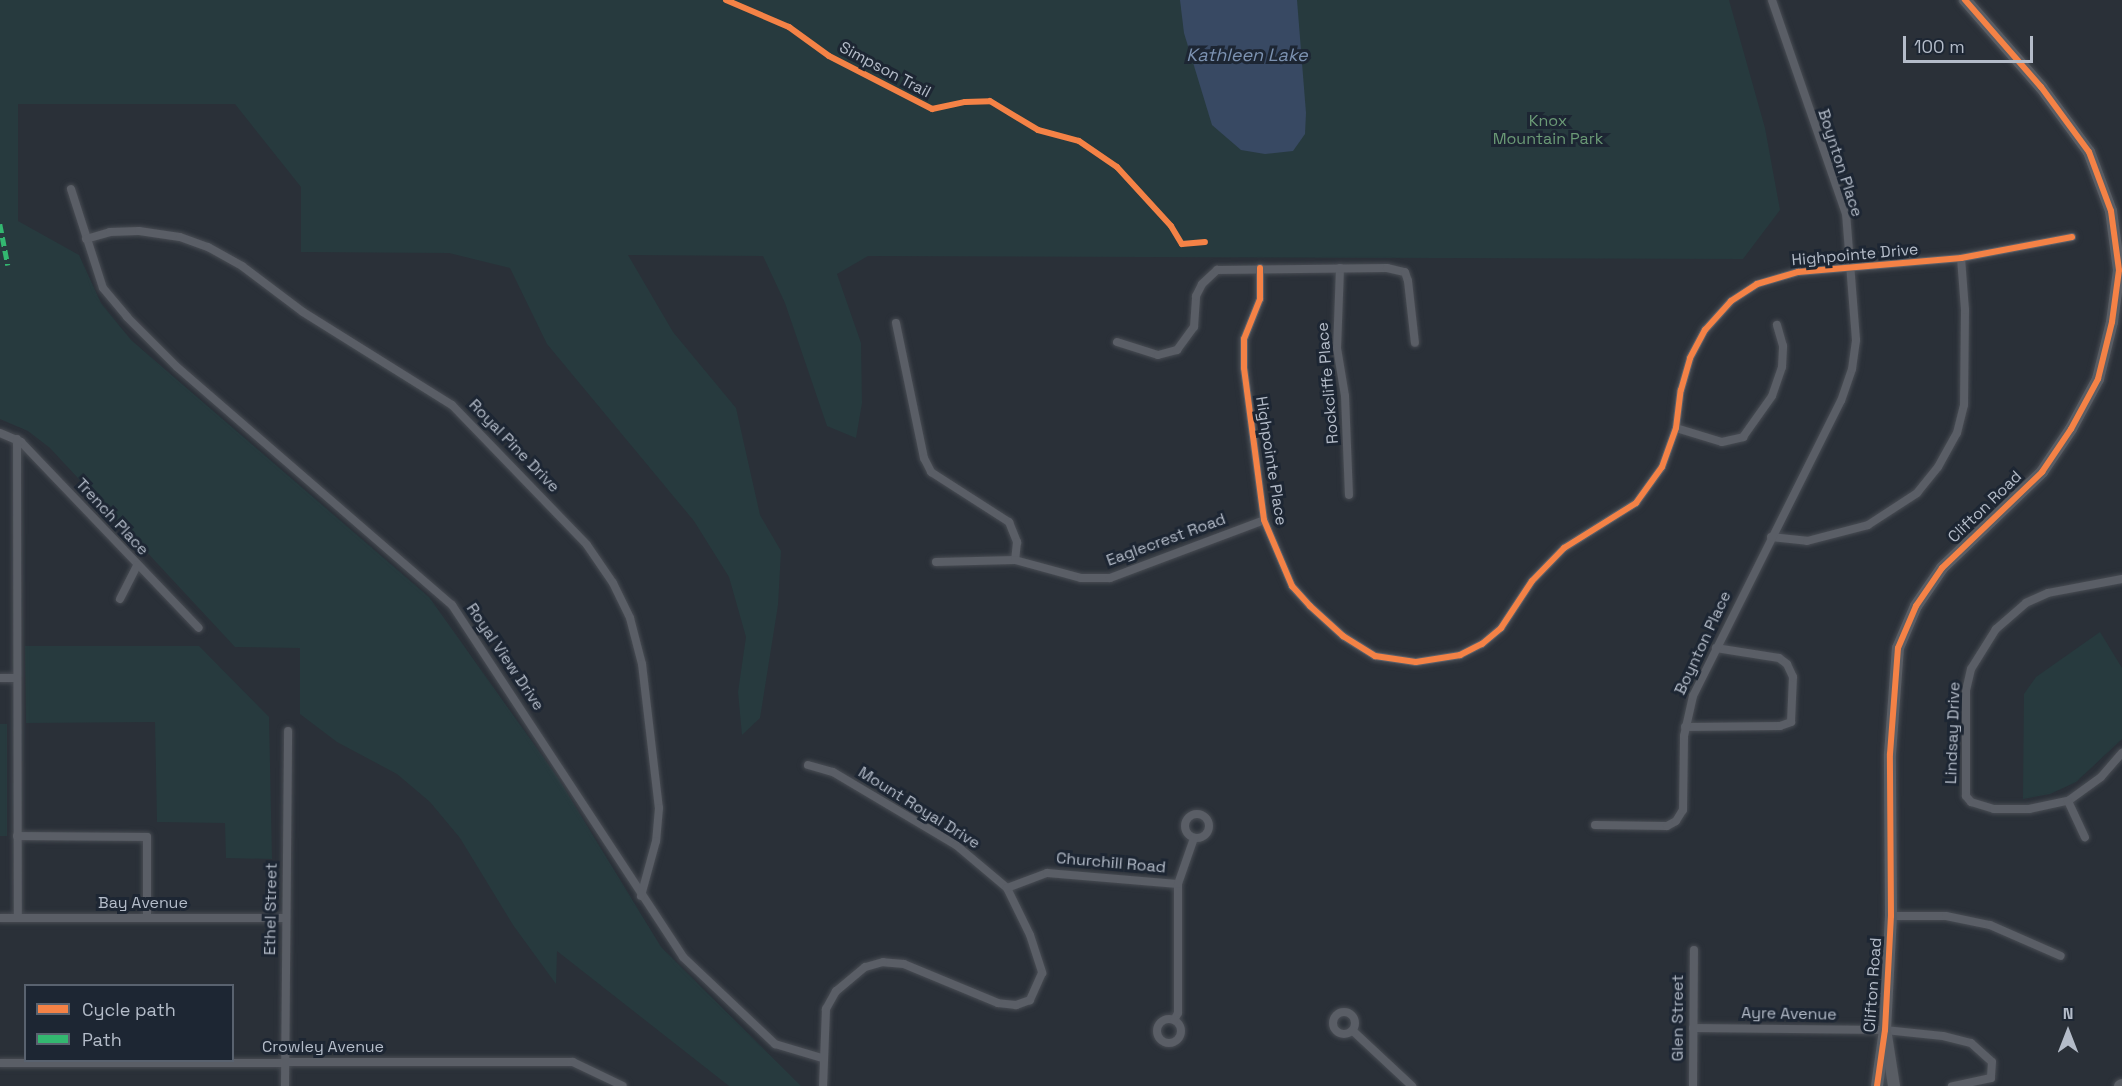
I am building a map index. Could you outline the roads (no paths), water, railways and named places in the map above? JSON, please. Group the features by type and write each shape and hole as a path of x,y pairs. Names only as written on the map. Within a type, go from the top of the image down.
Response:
{"main road":[{"name":"Clifton Road","path":"1877,1086 1885,1030 1891,916 1890,754 1898,648 1916,606 1942,568 2042,472 2071,429 2098,379 2112,322 2119,270 2111,211 2089,152 2041,87 1965,0"},
{"name":"Clifton Road","path":"1885,1030 1894,1086"}],"street":[{"name":"Boynton Place","path":"1595,825 1666,826 1676,821 1683,810 1685,727 1693,696 1841,401 1852,369 1856,340 1846,214 1772,0"},
{"name":"Royal View Drive","path":"71,189 103,288 177,367 452,605 683,957 775,1044 822,1058"},
{"name":"Royal Pine Drive","path":"86,239 110,232 139,231 180,237 208,247 242,266 303,312 452,405 588,544 621,600 642,664 659,808 656,841 641,896"},
{"name":"Highpointe Drive","path":"1546,565 1564,548 1636,503 1662,467 1676,428 1680,390 1690,358 1705,330 1731,301 1769,279 1852,267 1961,258 2072,237"},
{"path":"1771,537 1806,541 1868,525 1917,493 1938,467 1957,433 1964,405 1965,318 1961,258"},
{"name":"Highpointe Place","path":"1260,268 1260,299 1244,339 1244,368 1264,520 1292,586 1310,606 1343,636 1375,656 1397,661 1439,660 1482,644 1501,628 1546,565"},
{"name":"Rockcliffe Place","path":"1340,268 1337,348 1345,396 1349,495"},
{"path":"1117,342 1158,355 1177,350 1194,327 1196,297 1208,276 1217,270 1387,268 1405,272 1415,344"},
{"path":"896,323 924,458 931,472 1010,522 1017,542 1015,560"},
{"path":"1676,428 1722,442 1743,437 1772,396 1782,367 1783,346 1777,325"},
{"name":"Trench Place","path":"0,433 17,439 199,628"},
{"path":"17,439 18,918"},
{"name":"Eaglecrest Road","path":"936,562 1015,560 1081,578 1110,578 1264,520"},
{"path":"120,598 137,565"},
{"name":"Lindsay Drive","path":"2068,801 2030,809 1994,809 1971,802 1966,795 1966,690 1971,669 1996,629 2026,603 2048,593 2122,579"},
{"path":"1685,727 1780,726 1791,722 1793,677 1787,664 1779,658 1716,648"},
{"path":"0,678 17,678"},
{"name":"Ethel Street","path":"285,1086 288,732"},
{"path":"2085,837 2068,801 2101,777 2122,753"},
{"name":"Mount Royal Drive","path":"808,765 833,772 956,845 1007,888 1030,935 1042,973 1030,1000 1016,1005 999,1003 904,964 874,964 850,976 826,1009 822,1058 823,1086"},
{"path":"18,836 147,837 147,918"},
{"path":"1174,1020 1178,1013 1178,884 1194,838"},
{"name":"Churchill Road","path":"1007,888 1047,873 1178,884"},
{"path":"1891,916 1946,916 1990,925 2061,956"},
{"name":"Bay Avenue","path":"0,918 285,918"},
{"name":"Glen Street","path":"1693,1086 1694,950"},
{"name":"Ayre Avenue","path":"1693,1028 1885,1030 1971,1043 1992,1062 1991,1078 1952,1086"},
{"path":"1353,1031 1412,1086"},
{"name":"Crowley Avenue","path":"0,1063 573,1062 623,1086"}],"water":[{"name":"Kathleen Lake","path":"1180,0 1297,0 1306,113 1305,134 1293,151 1265,154 1241,150 1212,125 1184,33"}],"park label":[{"name":"Knox Mountain Park","path":"1548,130"}]}
